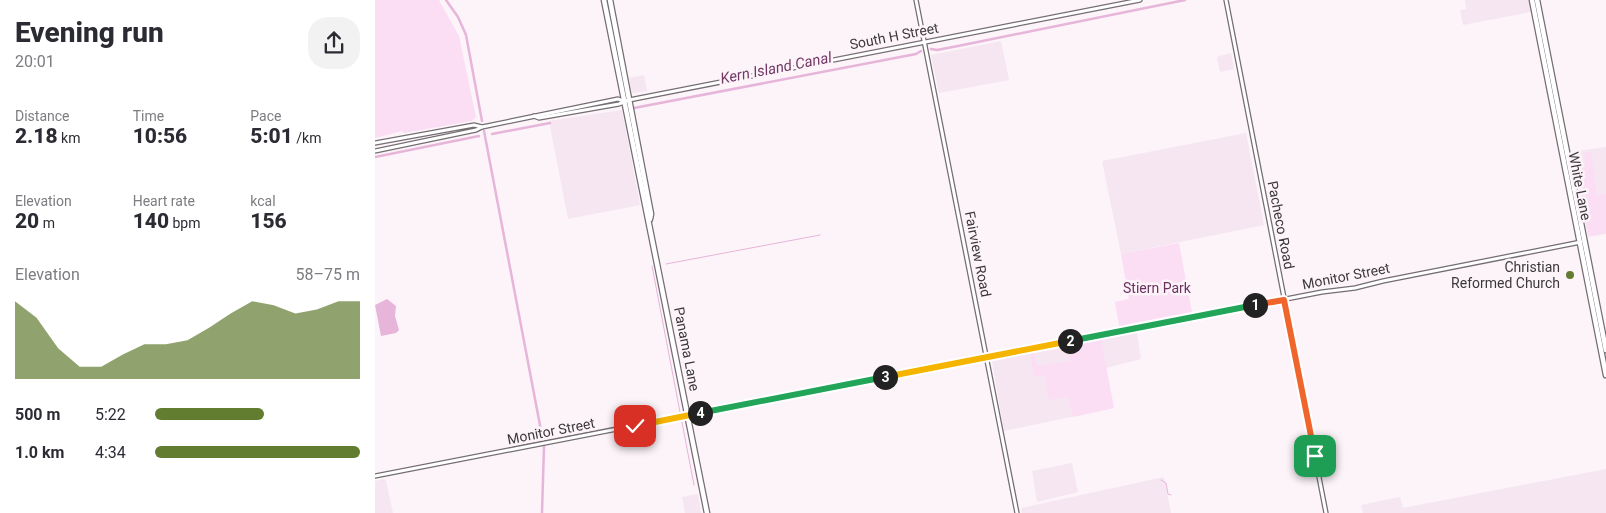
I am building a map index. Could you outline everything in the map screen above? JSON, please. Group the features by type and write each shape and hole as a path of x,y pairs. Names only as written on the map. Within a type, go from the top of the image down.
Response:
{"main road":[{"name":"White Lane","path":"1535,0 1541,20 1555,93 1606,375"},
{"name":"White Lane","path":"1535,0 1548,78 1606,350"},
{"name":"Panama Lane","path":"608,1 607,12 627,100"},
{"name":"Panama Lane","path":"608,1 615,22 647,215 650,219 707,513"},
{"path":"607,12 615,22"},
{"path":"1548,78 1555,93"}],"street":[{"name":"Fairview Road","path":"916,0 1017,513"},
{"name":"South H Street","path":"375,150 476,130 481,127 534,116 619,104 627,100 1140,0"},
{"name":"Pacheco Road","path":"1225,0 1326,513"},
{"name":"South H Street","path":"534,116 539,118 557,115 598,103 618,99 627,100"},
{"name":"South H Street","path":"375,143 474,125 481,127"},
{"path":"397,139 399,146"},
{"name":"Monitor Street","path":"375,476 986,357 1355,288 1582,242"}],"shaded area":[{"path":"1465,0 1529,0 1531,12 1463,25 1460,10 1466,9"},
{"path":"1001,41 1009,80 939,93 931,55"},
{"path":"1231,53 1234,69 1220,72 1217,57"},
{"path":"644,75 647,91 632,93 629,78"},
{"path":"622,110 640,205 568,219 549,121"},
{"path":"1246,133 1264,225 1121,254 1102,161"},
{"path":"1606,147 1606,234 1588,237 1571,152"},
{"path":"387,299 396,306 395,316 399,330 396,333 381,336 375,305"},
{"path":"1137,333 1141,359 1106,368 1114,408 1004,431 992,362 995,359"},
{"path":"1072,463 1078,492 1037,502 1032,471"},
{"path":"1606,469 1606,513 1363,513 1361,505 1400,497 1403,508"},
{"path":"1164,477 1171,513 1022,513 1021,508"},
{"path":"384,479 393,513 375,513 375,481"},
{"path":"698,494 701,513 685,513 682,497"}],"green space":[{"path":"375,0 439,0 459,36 476,117 472,121 404,133 402,131 375,138"},
{"path":"1591,152 1597,196 1606,194 1606,233 1589,236 1575,169 1586,167 1584,153"},
{"name":"Stiern Park","path":"1179,243 1192,312 1119,326 1115,302 1129,299 1121,254"},
{"path":"1101,339 1114,408 1073,417 1068,397 1049,400 1044,375 1034,377 1030,353 1034,352 1037,366 1070,361 1067,345"}],"waterway":[{"path":"446,0 458,17 466,35 482,121"},
{"name":"Kern Island Canal","path":"931,49 937,50 958,46 1185,0"},
{"name":"Kern Island Canal","path":"634,108 916,54 921,51"},
{"name":"Kern Island Canal","path":"492,134 550,123"},
{"path":"484,131 543,441"},
{"name":"Kern Island Canal","path":"375,157 479,136"},
{"path":"666,264 820,235"},
{"path":"652,266 694,485"},
{"path":"542,513 544,446"},
{"path":"1161,480 1166,483 1168,494 1171,495"}],"place":[{"name":"Christian Reformed Church","path":"1570,275"}],"route":[{"path":"635,426 1284,300 1315,456"}]}
